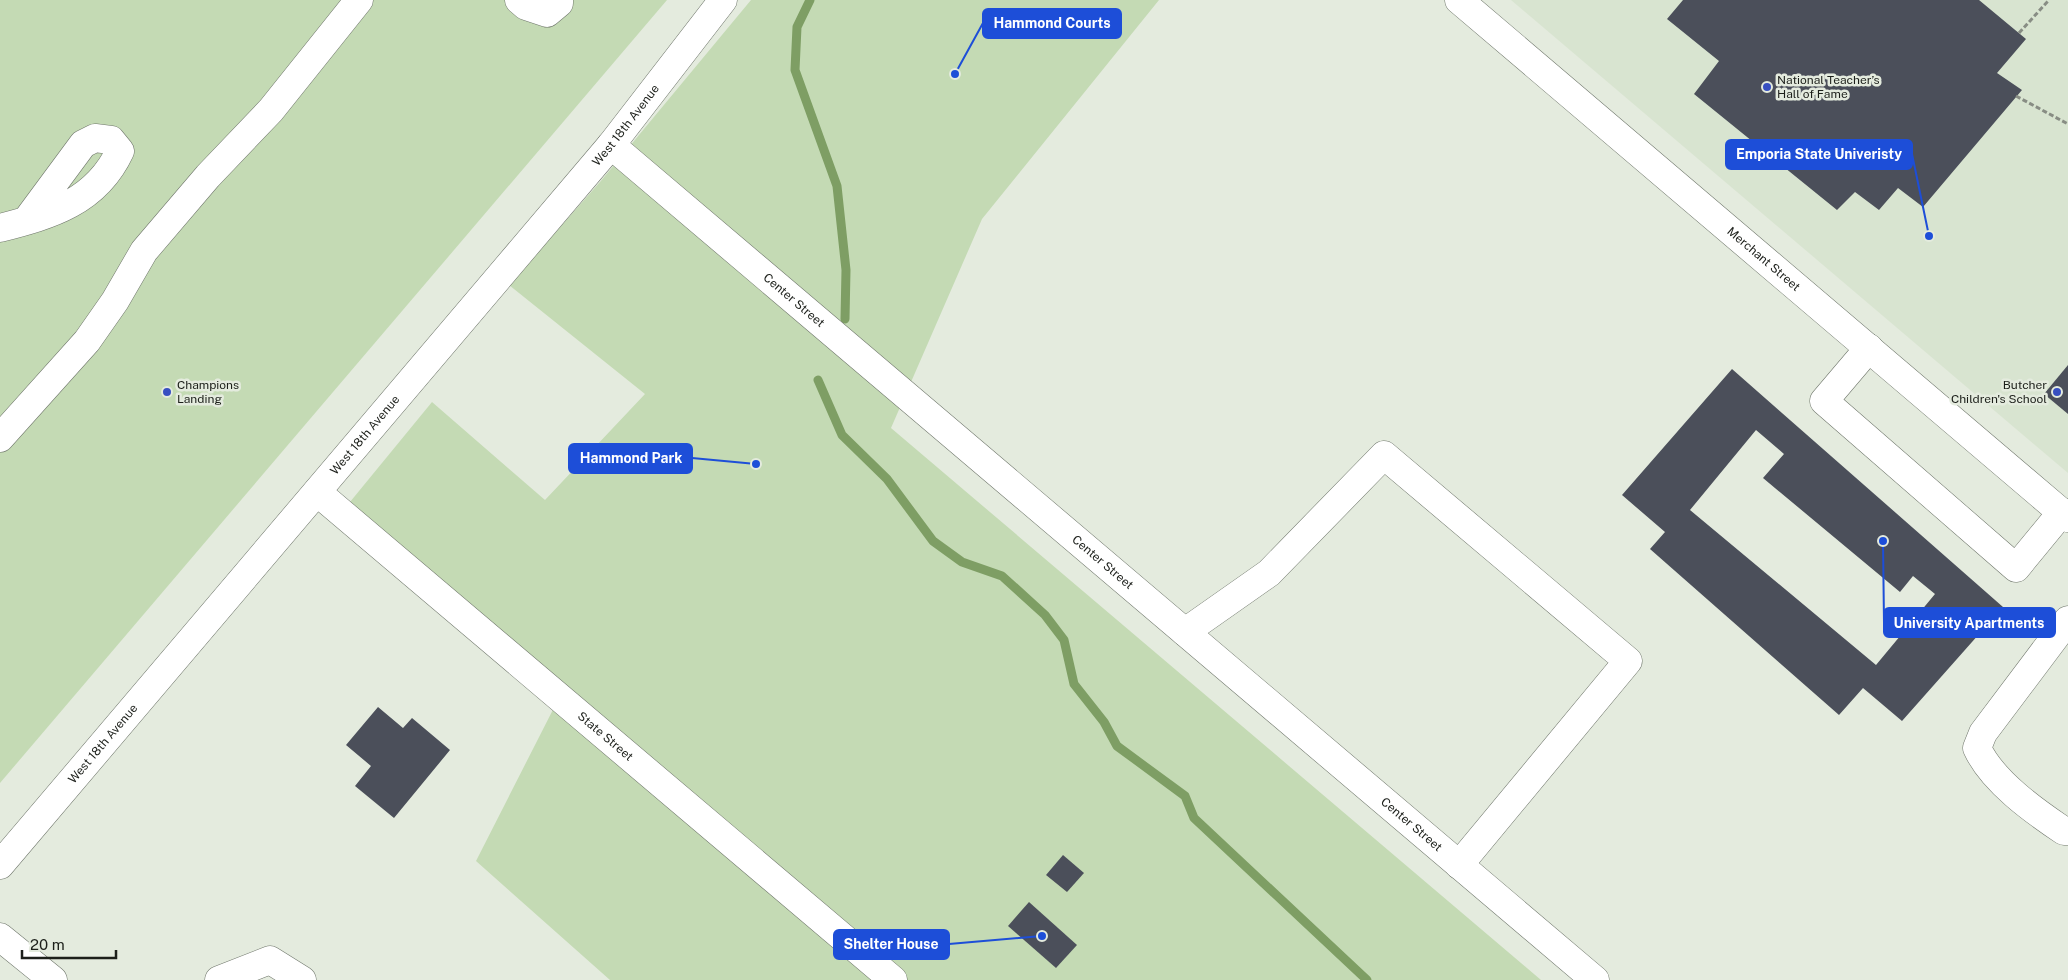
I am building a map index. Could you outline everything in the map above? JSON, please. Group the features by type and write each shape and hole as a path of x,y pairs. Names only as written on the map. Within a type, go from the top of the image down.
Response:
{"street":[{"path":"0,438 87,341 115,301 144,251 208,176 270,110 359,0"},
{"path":"519,0 526,6 547,13 559,3 559,0"},
{"name":"West 18th Avenue","path":"0,866 611,146 722,0"},
{"name":"Merchant Street","path":"1459,0 2065,515"},
{"name":"Center Street","path":"611,146 1595,980"},
{"path":"0,228 26,221"},
{"path":"1868,348 1824,401 2016,568 2065,515"},
{"path":"1185,632 1269,572 1384,455 1628,660 1459,865"},
{"name":"State Street","path":"317,492 893,980"},
{"path":"2068,620 1983,733 1977,748 1982,760 2029,807 2064,831 2068,831"},
{"path":"0,937 53,980"},
{"path":"219,980 270,960 302,980"}],"path":[{"path":"2019,33 2048,0"},
{"path":"2016,96 2068,124"}],"shaded area":[{"path":"1511,0 2068,0 2068,473"}],"green space":[{"name":"Champions Landing","path":"0,0 667,0 0,783"},
{"path":"751,0 1159,0 982,219 891,428 1541,980 610,980 476,861 564,688 350,502 432,402 545,500 645,394 509,285 600,182"}],"building":[{"path":"1683,0 1979,0 2026,39 1997,73 2022,90 1923,207 1898,188 1879,210 1855,192 1837,210 1694,94 1719,61 1667,19"},
{"name":"Butcher Children's School","path":"2068,365 2068,414 2044,394"},
{"path":"1732,369 2003,607 1902,721 1863,688 1839,715 1650,549 1665,532 1622,495","holes":["1756,430 1784,454 1763,478 1900,592 1913,576 1935,594 1876,665 1690,510"]},
{"path":"378,707 403,728 412,718 450,750 394,818 355,786 371,766 346,745"},
{"path":"1063,855 1084,873 1067,892 1046,875"},
{"path":"1029,902 1077,945 1056,968 1008,926"}],"waterway":[{"path":"810,0 797,27 795,70 837,186 846,270 845,319"},
{"path":"818,380 842,435 887,479 933,541 962,562 1002,576 1045,615 1064,640 1074,684 1104,722 1117,746 1185,796 1194,818 1367,980"}],"place":[{"name":"Hammond Courts","path":"955,74"},
{"name":"National Teacher’s Hall of Fame","path":"1767,87"},
{"name":"Emporia State Univeristy","path":"1929,236"},
{"name":"Champions Landing","path":"167,392"},
{"name":"Butcher Children's School","path":"2057,392"},
{"name":"Hammond Park","path":"756,464"},
{"name":"University Apartments","path":"1883,541"},
{"name":"Shelter House","path":"1042,936"}]}
